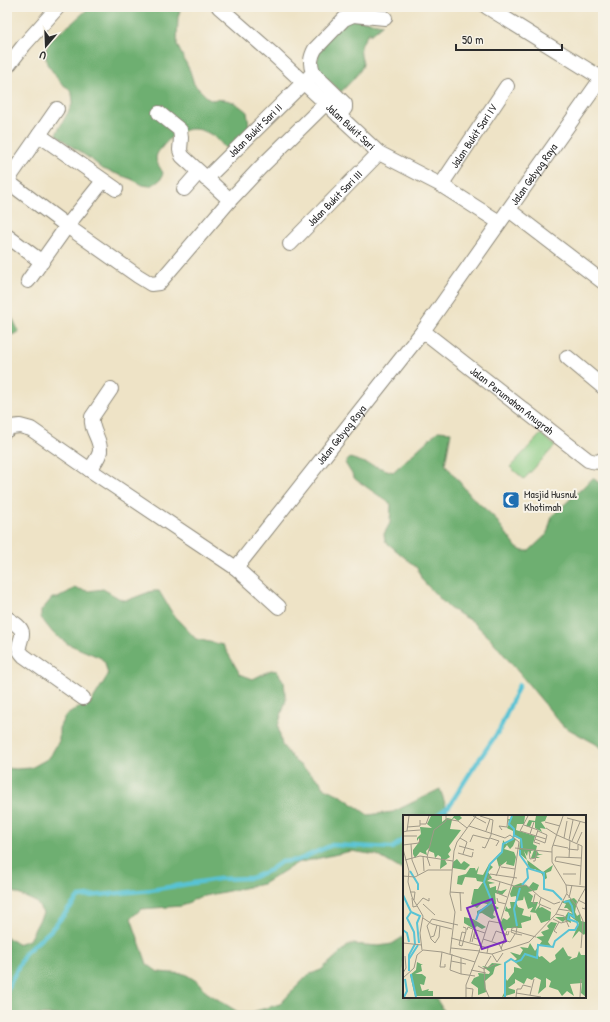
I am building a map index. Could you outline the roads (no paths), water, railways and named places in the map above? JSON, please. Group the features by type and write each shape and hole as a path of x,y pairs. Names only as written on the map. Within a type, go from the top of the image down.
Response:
{"street":[{"path":"7,67 24,45 58,7"},
{"name":"Jalan Bukit Sari","path":"219,7 309,78 326,103 379,153 441,185 500,222"},
{"path":"487,7 601,82"},
{"path":"339,116 345,108 345,104 309,78 312,54 344,19 353,15 385,18"},
{"name":"Jalan Bukit Sari II","path":"184,189 202,176 309,78"},
{"name":"Jalan Gebyog Raya","path":"236,568 423,331 601,82"},
{"name":"Jalan Bukit Sari IV","path":"441,185 507,86"},
{"path":"58,109 7,181 67,226 145,281 155,284 159,283 230,200 260,168 326,103"},
{"path":"159,113 180,130 180,150 182,156 202,176 230,200"},
{"path":"39,135 116,189"},
{"name":"Jalan Bukit Sari III","path":"290,244 379,153"},
{"path":"28,281 67,226 103,181"},
{"path":"509,210 603,282"},
{"path":"7,236 42,262"},
{"name":"Jalan Perumahan Anugrah","path":"423,331 588,460 599,462 603,459"},
{"path":"567,357 603,387"},
{"path":"90,470 100,452 100,446 91,423 92,417 111,389"},
{"path":"7,430 11,427 20,426 31,429 236,568 279,607"},
{"path":"7,618 22,630 23,635 19,647 24,656 83,698"}],"waterway":[{"path":"437,815 449,806 500,729 519,685"},
{"path":"7,990 25,953 50,931 79,897 151,890 218,879 251,878 270,870 281,862 298,860 332,845 392,848 403,840"}],"place":[{"name":"Masjid Husnul Khotimah","path":"511,500"}]}
